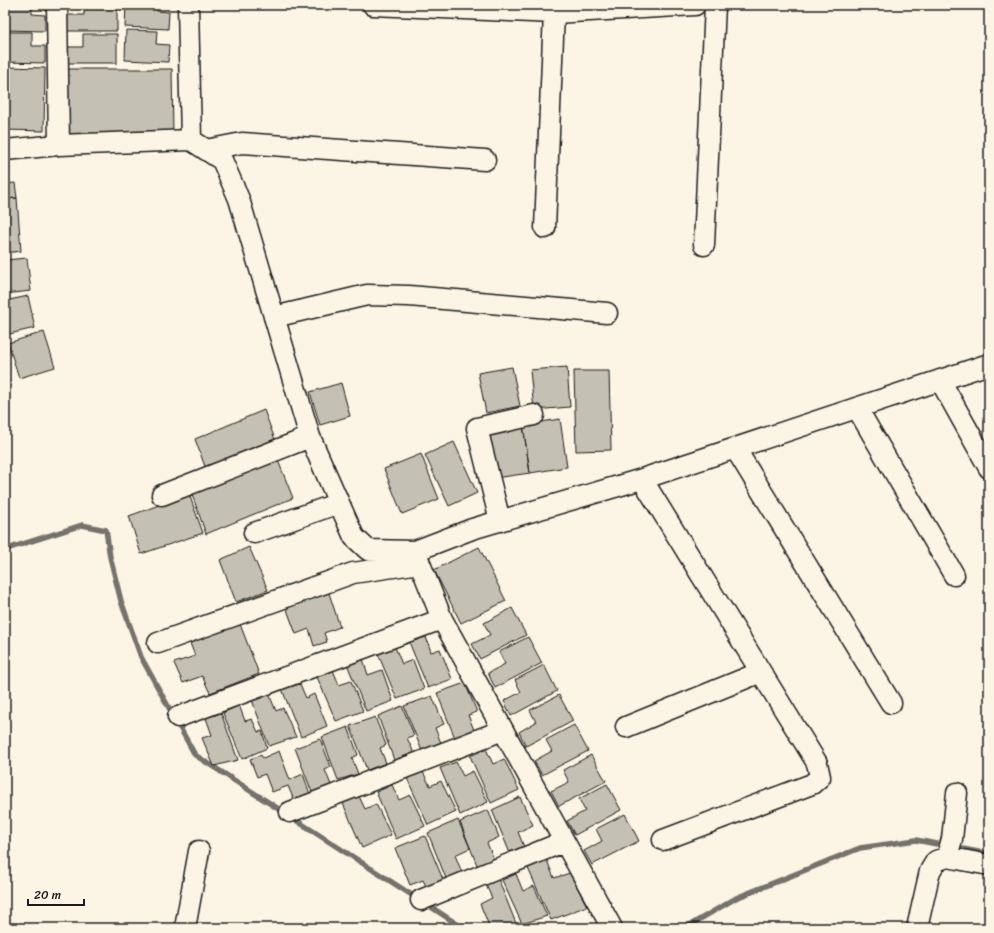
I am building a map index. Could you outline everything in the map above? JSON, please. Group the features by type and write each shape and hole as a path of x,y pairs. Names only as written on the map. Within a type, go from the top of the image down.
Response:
{"street":[{"path":"57,5 59,145"},
{"path":"188,5 198,146"},
{"path":"373,5 554,13 695,5"},
{"path":"704,245 715,5"},
{"path":"545,228 554,13"},
{"path":"5,150 59,145 198,146 242,143 485,160"},
{"path":"198,146 222,160 239,199 310,437 354,537 368,550 417,557"},
{"path":"274,317 367,294 409,296 607,313"},
{"path":"158,643 353,573 417,557 472,529 642,479 989,364"},
{"path":"940,380 989,468"},
{"path":"857,408 954,575"},
{"path":"500,521 476,428 534,414"},
{"path":"162,495 310,437"},
{"path":"735,448 891,703"},
{"path":"642,479 817,763 820,777 812,784 663,840"},
{"path":"254,533 338,503"},
{"path":"417,557 442,619 563,842 612,928"},
{"path":"178,717 442,619"},
{"path":"626,727 761,672"},
{"path":"290,812 503,730"},
{"path":"917,928 930,871 936,861 949,849 957,793"},
{"path":"421,900 563,842"},
{"path":"949,849 989,865"},
{"path":"185,928 199,851"}],"building":[{"path":"5,5 32,5 32,14 45,15 45,31 5,30"},
{"path":"84,5 117,5 117,31 67,31 67,15 84,15"},
{"path":"126,5 157,5 157,11 169,12 168,29 125,27"},
{"path":"126,30 157,31 156,44 169,45 168,62 125,60"},
{"path":"5,32 32,32 32,46 45,46 45,63 5,62"},
{"path":"83,34 117,34 117,63 67,63 67,47 83,47"},
{"path":"5,67 45,68 44,131 5,130"},
{"path":"67,69 172,69 173,136 67,136"},
{"path":"15,183 17,198 5,199 5,184"},
{"path":"17,198 21,251 5,253 5,199"},
{"path":"27,258 31,291 5,294 5,260"},
{"path":"28,296 35,328 5,335 5,301"},
{"path":"44,332 55,367 19,378 8,343"},
{"path":"512,367 520,406 486,413 478,373"},
{"path":"567,367 570,407 534,410 530,370"},
{"path":"574,371 609,371 611,450 576,451"},
{"path":"341,383 350,416 320,425 310,392"},
{"path":"264,410 277,445 207,472 195,439"},
{"path":"560,419 567,467 530,473 523,425"},
{"path":"523,425 530,473 495,478 487,431"},
{"path":"454,442 477,493 449,506 425,455"},
{"path":"275,453 293,498 206,534 189,486"},
{"path":"421,454 439,499 402,514 384,469"},
{"path":"189,494 203,533 141,554 129,516"},
{"path":"249,547 268,590 236,602 220,560"},
{"path":"479,547 506,601 461,623 434,570"},
{"path":"329,593 340,627 324,633 327,642 314,646 309,629 296,634 286,607"},
{"path":"512,608 526,635 480,659 472,644 490,635 484,623"},
{"path":"240,624 259,674 210,693 202,676 183,683 174,663 195,656 190,643"},
{"path":"426,637 431,652 440,649 452,679 428,688 409,642"},
{"path":"528,637 542,663 495,688 488,673 505,664 499,652"},
{"path":"395,647 402,664 413,660 424,689 397,699 378,654"},
{"path":"363,659 368,675 382,670 393,701 366,711 347,664"},
{"path":"544,665 557,691 511,716 504,701 521,692 515,680"},
{"path":"333,670 339,685 351,681 363,711 336,721 317,677"},
{"path":"465,683 477,712 468,715 474,730 455,738 437,693"},
{"path":"300,684 306,698 314,694 327,726 301,737 282,689"},
{"path":"269,694 276,711 283,708 296,737 269,746 252,700"},
{"path":"559,695 573,721 526,746 519,732 536,722 530,710"},
{"path":"432,696 444,724 435,728 441,743 422,751 404,706"},
{"path":"239,705 245,721 252,719 258,732 262,731 267,748 242,759 223,713"},
{"path":"402,706 414,735 407,738 414,753 394,760 378,716"},
{"path":"221,713 238,760 214,766 202,738 212,735 206,718"},
{"path":"375,717 386,745 380,748 386,763 367,770 350,726"},
{"path":"574,725 588,751 542,775 534,761 552,751 546,740"},
{"path":"348,727 358,755 352,758 358,774 338,780 322,737"},
{"path":"320,739 331,767 325,770 331,785 312,792 295,748"},
{"path":"486,749 493,764 504,759 519,790 491,803 470,756"},
{"path":"279,751 290,780 303,774 310,794 294,800 288,786 272,792 265,774 257,777 250,759 261,755 263,758"},
{"path":"591,755 606,781 559,806 551,791 569,782 563,770"},
{"path":"456,762 463,776 473,771 488,802 460,815 440,768"},
{"path":"423,772 430,786 441,781 456,812 428,825 407,778"},
{"path":"607,784 621,810 575,835 567,821 585,811 579,799"},
{"path":"392,785 399,800 410,795 425,826 396,839 376,792"},
{"path":"358,794 365,809 376,804 391,835 362,848 342,801"},
{"path":"520,797 533,825 518,832 526,852 512,858 492,810"},
{"path":"488,810 499,837 487,843 496,864 479,870 460,822"},
{"path":"625,814 639,841 592,865 584,851 602,841 596,829"},
{"path":"458,820 470,848 455,855 463,875 447,881 428,833"},
{"path":"425,836 444,882 428,890 423,880 410,885 395,848"},
{"path":"546,858 554,878 570,873 587,906 551,920 527,866"},
{"path":"516,874 523,891 534,886 547,916 522,924 502,880"},
{"path":"497,876 517,926 511,928 490,928 480,904 492,898 484,881"}],"waterway":[{"path":"5,547 10,548 82,525 106,530 110,557 121,601 141,657 195,755 418,899"},
{"path":"685,928 736,898 860,848 916,840 989,854"},
{"path":"425,903 463,928"}]}
